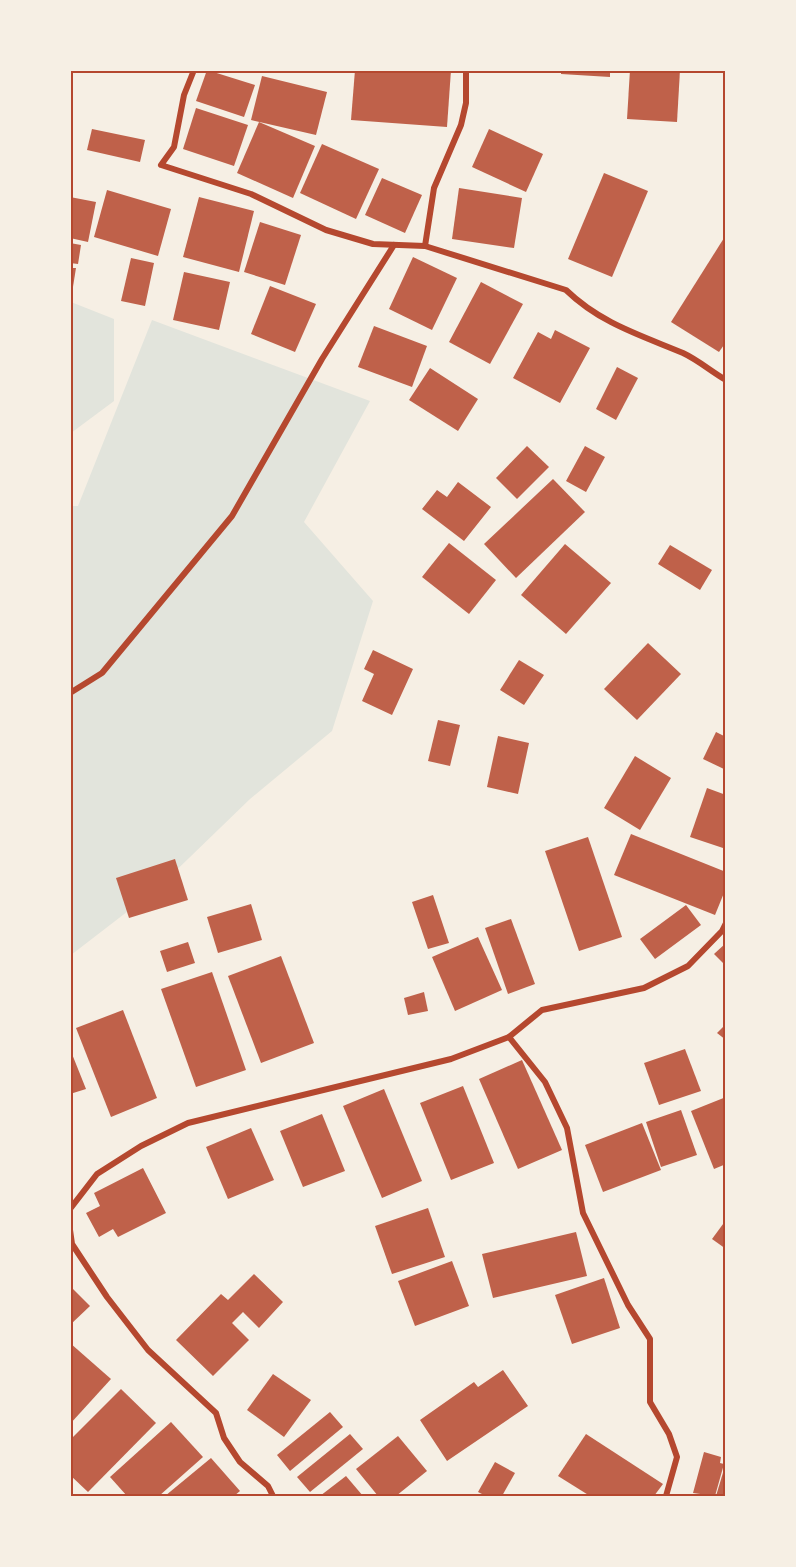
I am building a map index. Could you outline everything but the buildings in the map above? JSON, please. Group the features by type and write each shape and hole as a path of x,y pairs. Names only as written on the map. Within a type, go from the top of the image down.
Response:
{"street":[{"path":"194,70 184,95 174,147 161,165 251,194 326,230 373,244 425,246 566,290 584,307 641,339 685,354 726,381"},
{"path":"425,246 434,188 461,125 466,103 466,70"},
{"path":"70,693 102,673 232,516 322,359 393,245"},
{"path":"70,1209 97,1174 141,1146 188,1123 451,1059 509,1036 542,1010 644,988 688,966 722,931 726,922"},
{"path":"509,1036 545,1082 567,1128 584,1213 628,1305 650,1339 650,1402 669,1434 677,1458 666,1497"},
{"path":"70,1230 72,1244 107,1297 148,1350 216,1413 224,1438 240,1462 268,1486 273,1497"}],"shaded area":[{"path":"71,302 114,319 114,401 71,433"},
{"path":"152,320 370,401 304,522 373,601 332,731 250,799 158,888 71,955 71,506 78,506"}]}
